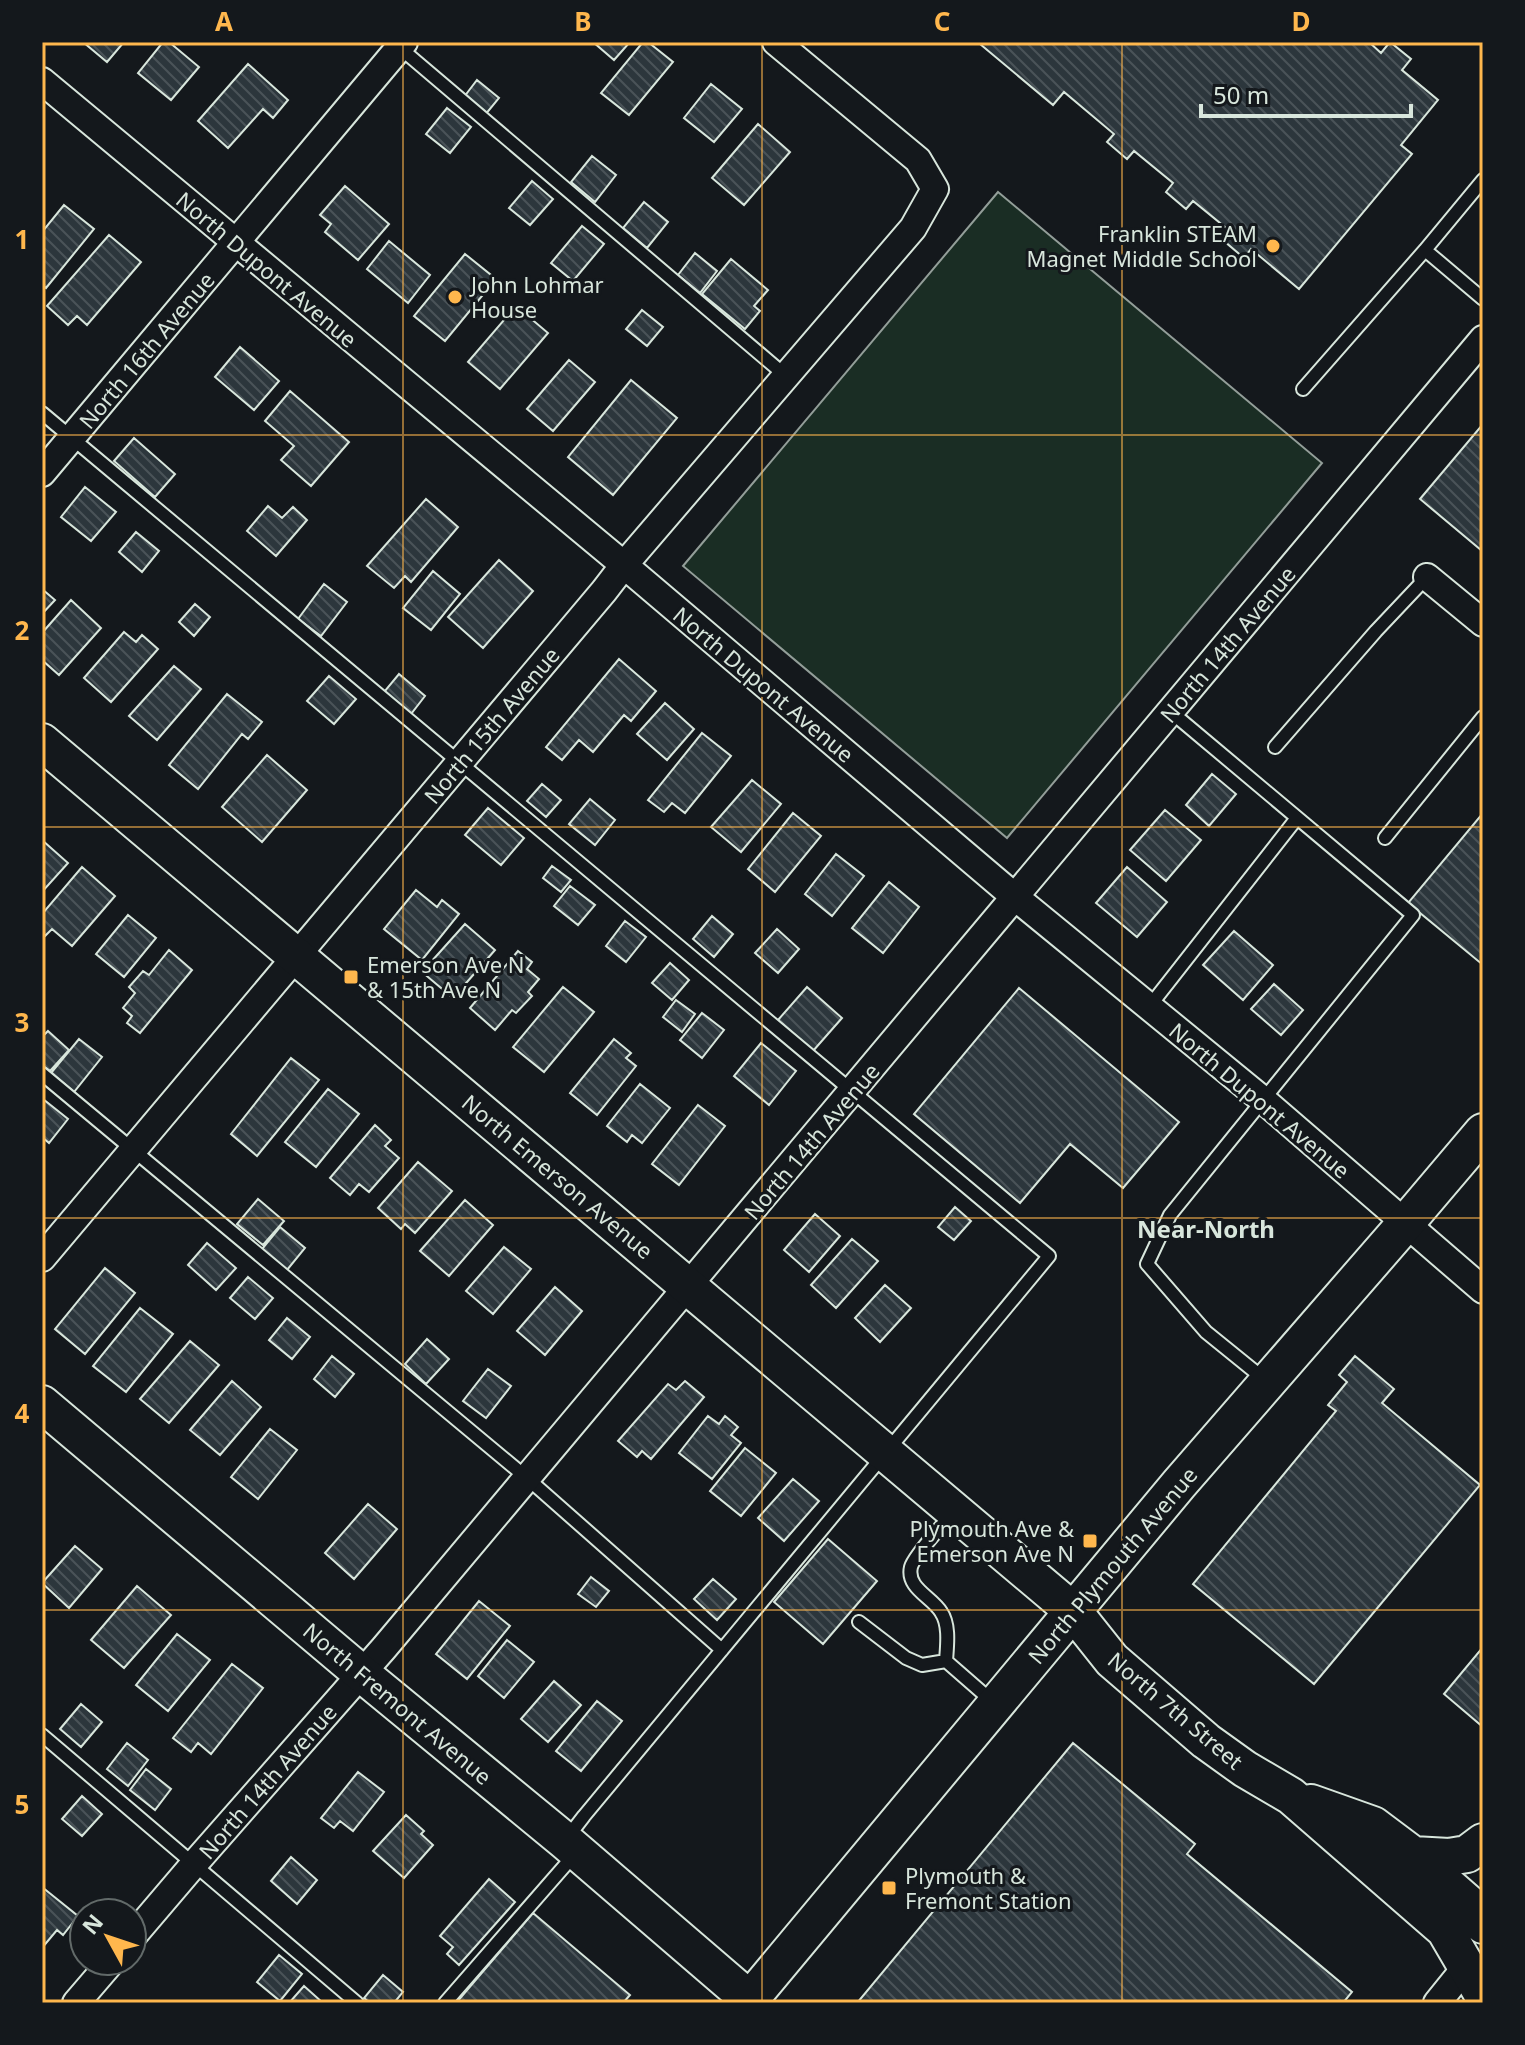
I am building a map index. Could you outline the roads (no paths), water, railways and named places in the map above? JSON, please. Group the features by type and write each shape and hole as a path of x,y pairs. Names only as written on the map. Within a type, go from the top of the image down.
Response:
{"street":[{"name":"North 15th Avenue","path":"42,1258 624,565 913,228 935,189 918,160 776,42"},
{"name":"North 16th Avenue","path":"42,473 399,44"},
{"name":"North Dupont Avenue","path":"42,81 624,565 1015,897 1263,1100 1483,1290"},
{"name":"North 14th Avenue","path":"148,1918 362,1674 1483,339"},
{"path":"1427,577 1483,623"},
{"name":"North Emerson Avenue","path":"42,742 1073,1611"},
{"name":"North Plymouth Avenue","path":"750,2002 1179,1484 1483,1132"},
{"name":"North Fremont Avenue","path":"42,1404 571,1846 715,1968 750,2002"},
{"name":"North 7th Street","path":"1073,1611 1112,1660 1206,1741 1291,1796 1445,1930 1477,1969"},
{"name":"North 7th Street","path":"1291,1796 1373,1825 1469,1904 1483,1925"},
{"path":"1413,1855 1449,1857 1467,1854 1483,1842"},
{"path":"1437,2003 1477,1969"},
{"path":"76,2003 98,1977"}],"lane":[{"path":"399,44 786,376"},
{"path":"1303,389 1483,180"},
{"path":"1425,250 1483,299"},
{"path":"42,413 1049,1256 584,1816 571,1846 445,2003"},
{"path":"1275,747 1427,577"},
{"path":"1170,711 1413,915 1170,1215 1147,1264 1206,1332 1268,1382"},
{"path":"1385,838 1483,717"},
{"path":"1149,1007 1297,818"},
{"path":"42,1074 527,1478 722,1650"},
{"path":"946,1661 947,1636 942,1613 913,1583 911,1567 955,1511"},
{"path":"859,1622 906,1658 922,1665 946,1661"},
{"path":"946,1661 995,1704"},
{"path":"42,1735 357,2003"}],"place":[{"name":"Franklin STEAM Magnet Middle School","path":"1273,246"},
{"name":"John Lohmar House","path":"455,297"},
{"name":"Emerson Ave N & 15th Ave N","path":"351,977"},
{"name":"Plymouth Ave & Emerson Ave N","path":"1090,1541"},
{"name":"Plymouth & Fremont Station","path":"889,1888"}],"district":[{"name":"Near-North","path":"1206,1228"}]}
